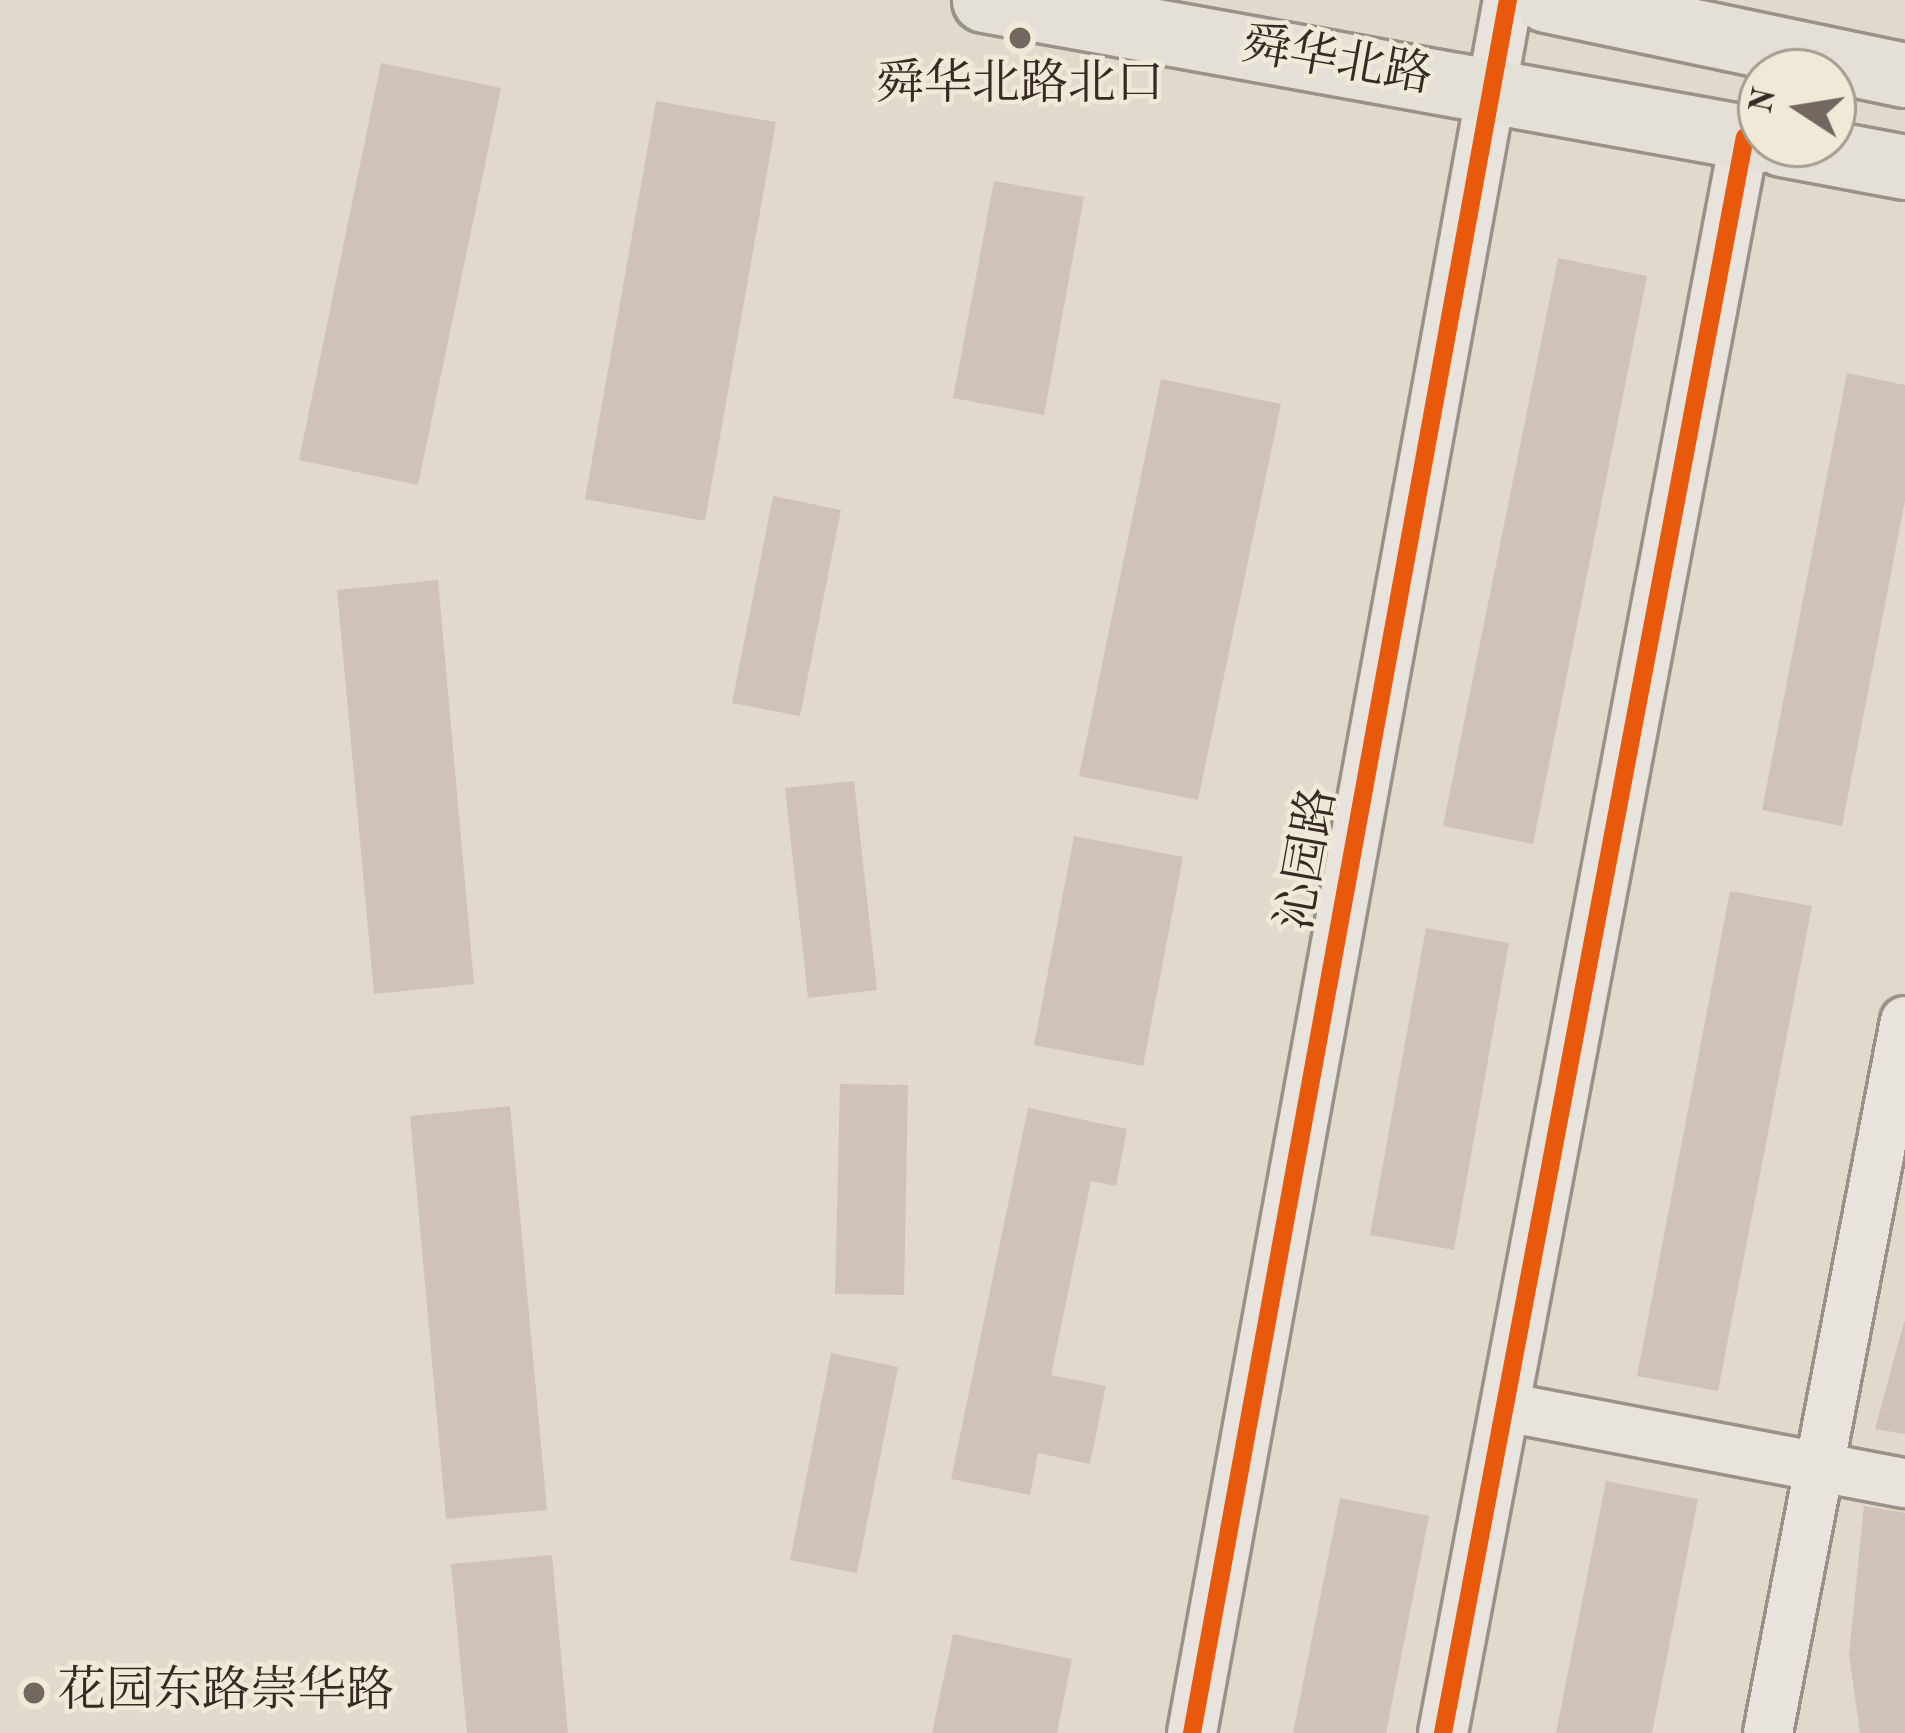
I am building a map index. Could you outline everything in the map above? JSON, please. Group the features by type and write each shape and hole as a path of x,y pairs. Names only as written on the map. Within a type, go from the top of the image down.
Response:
{"main road":[{"name":"舜华北路","path":"984,0 1737,135"},
{"path":"1546,0 1905,75"},
{"name":"舜华北路","path":"1857,158 1905,167"}],"street":[{"name":"沁园路","path":"1192,1733 1488,88 1508,0"},
{"path":"1443,1733 1504,1407 1757,168"},
{"path":"1768,1733 1905,1021"},
{"path":"1504,1407 1905,1483"}],"building":[{"path":"381,63 501,88 418,485 299,460"},
{"path":"656,101 776,122 705,521 585,499"},
{"path":"994,181 1084,197 1044,415 953,398"},
{"path":"1558,258 1647,276 1533,844 1443,826"},
{"path":"1847,373 1905,385 1905,501 1842,826 1762,810"},
{"path":"1161,379 1281,404 1198,800 1079,776"},
{"path":"773,496 841,510 800,716 732,703"},
{"path":"438,580 474,984 374,994 337,590"},
{"path":"854,781 877,990 808,998 785,788"},
{"path":"1074,836 1183,857 1143,1066 1034,1045"},
{"path":"1730,891 1812,906 1718,1391 1637,1376"},
{"path":"1426,928 1509,943 1454,1250 1370,1235"},
{"path":"840,1084 908,1085 904,1295 835,1294"},
{"path":"510,1106 547,1510 446,1519 410,1116"},
{"path":"1028,1108 1127,1129 1116,1186 1091,1181 1051,1375 1106,1386 1090,1464 1038,1453 1030,1495 951,1479"},
{"path":"1905,1322 1905,1434 1875,1429"},
{"path":"831,1353 898,1367 857,1573 790,1560"},
{"path":"1606,1481 1698,1499 1652,1733 1556,1733"},
{"path":"1340,1498 1429,1516 1386,1733 1293,1733"},
{"path":"1864,1506 1905,1513 1905,1733 1860,1733 1849,1655"},
{"path":"552,1555 568,1733 467,1733 451,1564"},
{"path":"953,1634 1072,1659 1057,1733 932,1733"}],"cycle path":[{"path":"1192,1733 1508,0"},
{"path":"1443,1733 1739,168"}],"place":[{"name":"舜华北路北口","path":"1020,38"},
{"name":"花园东路崇华路","path":"34,1693"}]}
